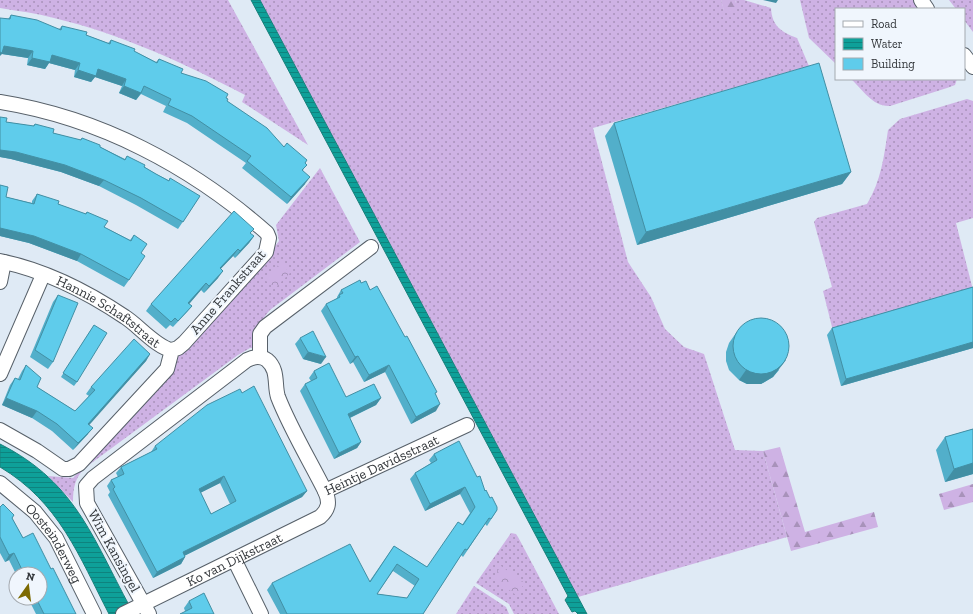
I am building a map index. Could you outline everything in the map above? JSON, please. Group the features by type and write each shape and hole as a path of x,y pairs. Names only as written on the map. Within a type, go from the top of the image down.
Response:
{"street":[{"path":"965,56 973,67"},
{"name":"Anne Frankstraat","path":"0,102 59,116 96,128 132,143 172,163 207,185 237,207 267,233 269,238 266,252 184,343 178,348 172,350"},
{"path":"260,357 260,334 265,327 371,247"},
{"name":"Hannie Schaftstraat","path":"0,282 2,262 43,275 67,285 102,303 126,317 162,347 172,350"},
{"name":"Hannie Schaftstraat","path":"0,374 43,275"},
{"path":"0,430 38,451 56,466 63,469 69,469 79,464 167,369 172,350"},
{"name":"Wim Kansingel","path":"137,610 87,503 86,486 93,478 247,360 253,357 260,357"},
{"name":"Heintje Davidsstraat","path":"260,357 270,364 276,378 279,399 325,491 467,424"},
{"name":"Oosteinderweg","path":"0,484 35,512 56,538 94,614"},
{"name":"Ko van Dijkstraat","path":"137,610 234,559 320,517 328,507 329,500 325,491"},
{"path":"234,559 261,614"}],"green space":[{"path":"0,0 228,0 308,145 242,102 245,95 199,72 152,50 104,32 47,16 0,8"},
{"path":"260,0 721,0 724,10 736,2 736,0 744,0 771,8 775,24 782,31 797,38 809,66 593,128 628,262 651,297 665,329 684,347 704,354 735,450 763,451 787,537 578,597"},
{"path":"721,0 736,0 734,10 730,12 724,11"},
{"path":"800,0 914,0 919,8 835,8 835,63 809,38"},
{"path":"949,0 973,0 973,32 965,21 965,8 955,8"},
{"path":"852,80 957,80 955,85 890,106 878,104 864,93"},
{"path":"967,99 973,101 973,218 956,223 973,290 833,331 823,291 832,287 814,222 817,218 867,204 879,178 888,130 900,119"},
{"path":"320,168 360,242 270,310 263,319 259,328 255,348 250,348 238,355 86,467 79,475 75,483 73,502 48,476 73,478 165,376 178,354 187,351 256,271 279,241 276,225"},
{"path":"279,264 282,264 290,273 275,288 266,281"},
{"path":"780,447 805,532 874,512 878,527 791,551 763,451"},
{"path":"973,484 973,502 944,510 939,494"},
{"path":"511,533 516,534 518,537 559,614 514,614 509,604 476,583"},
{"path":"501,566 525,583 516,595 493,578"},
{"path":"474,586 506,607 509,614 456,614"}],"water":[{"path":"251,0 260,0 587,614 578,614 575,611 572,612 565,600 568,596"},
{"path":"0,444 27,460 49,477 67,497 82,517 134,614 109,614 77,551 53,514 38,497 20,481 0,467"}],"building":[{"path":"11,15 37,20 61,30 62,26 87,32 86,35 110,44 111,40 135,49 134,51 157,63 159,59 183,69 181,73 206,81 228,94 226,98 228,99 227,101 267,128 284,147 287,143 307,160 305,163 307,165 302,170 310,177 291,197 247,161 251,156 192,116 168,105 171,99 144,86 141,93 124,86 126,79 98,69 96,76 78,70 80,63 52,55 50,62 32,58 33,51 4,46 2,53 0,52 0,18 10,19"},
{"path":"819,63 851,172 646,232 614,123"},
{"path":"0,117 7,118 6,122 34,126 35,124 54,129 53,133 81,140 82,138 100,145 100,147 125,160 127,156 145,165 144,167 156,174 169,181 170,178 200,196 183,222 141,198 104,180 65,165 16,152 0,150"},
{"path":"0,185 8,187 6,197 34,204 37,194 59,201 58,204 86,214 87,212 108,221 104,227 131,241 134,235 147,244 141,253 145,256 129,280 81,254 34,236 0,228"},
{"path":"234,211 254,229 250,233 254,236 240,251 238,249 220,268 223,271 209,286 206,283 188,303 192,306 178,321 175,318 171,322 151,304"},
{"path":"360,280 361,283 366,281 370,290 377,286 405,337 407,336 437,392 435,393 440,404 416,417 389,365 369,375 358,356 355,357 326,304 340,297 339,295 343,293 341,290"},
{"path":"973,287 973,342 846,379 832,328"},
{"path":"58,295 78,303 53,362 35,350"},
{"path":"761,318 772,320 781,326 787,335 789,346 787,357 781,366 772,372 761,374 750,372 741,366 735,357 733,346 735,335 741,326 750,320"},
{"path":"94,325 107,333 77,382 63,373"},
{"path":"313,331 326,357 308,352 300,338"},
{"path":"134,339 150,354 88,424 93,428 78,443 57,424 37,411 6,398 15,378 20,380 26,365 41,378 37,387 75,411 95,390 91,387"},
{"path":"329,363 346,397 374,384 381,398 348,414 361,442 339,453 305,384 317,378 314,371"},
{"path":"254,386 307,491 183,552 185,557 157,572 113,489 115,487 111,480 124,474 121,467 157,449 155,446 207,405 240,389 242,393","holes":["224,476 236,501 211,514 199,489"]},
{"path":"973,429 973,463 954,469 945,437"},
{"path":"459,441 477,477 480,476 485,491 486,490 490,498 492,497 497,510 491,519 489,518 467,550 465,549 423,614 287,614 272,583 350,544 370,582 394,546 427,567 458,522 463,525 475,507 465,487 430,504 415,473 437,460 434,454","holes":["397,564 419,579 407,598 377,594"]},
{"path":"3,504 14,515 12,518 23,538 33,533 51,569 53,568 76,614 44,614 40,606 48,606 48,566 20,566 14,553 9,555 0,537 0,507"},
{"path":"204,593 214,614 180,614 192,608 189,601"}]}
